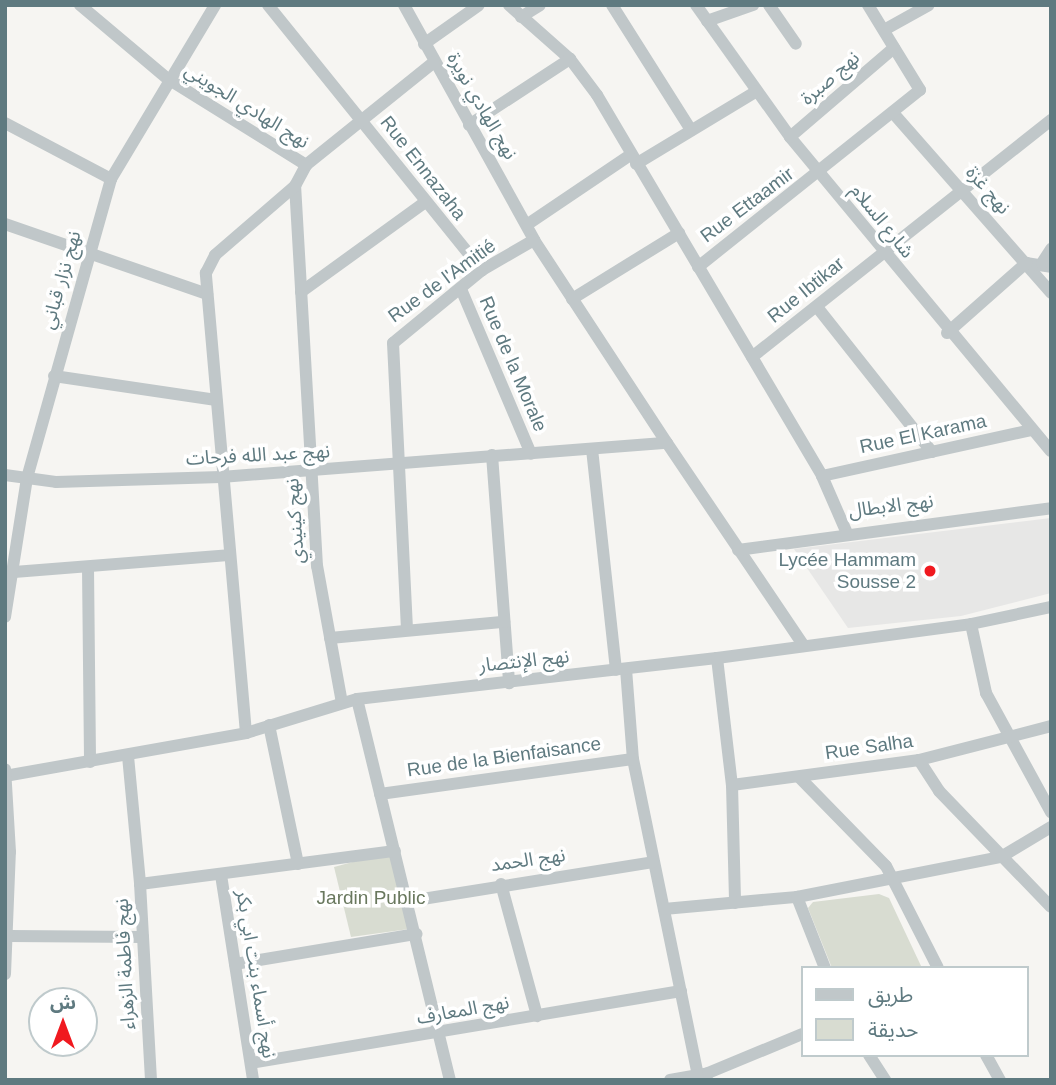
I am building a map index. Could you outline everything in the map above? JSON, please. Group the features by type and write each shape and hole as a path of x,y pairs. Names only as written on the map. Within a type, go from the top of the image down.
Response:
{"street":[{"path":"80,5 168,79"},
{"name":"نهج نزار قباني","path":"5,617 14,572 26,478 86,254 111,180 168,79 215,5"},
{"name":"Rue Ennazaha","path":"268,5 424,203 482,270"},
{"name":"نهج الهادي نويرة","path":"404,5 469,125 528,224"},
{"path":"424,44 479,5"},
{"path":"509,5 570,59 680,233 822,475 846,531"},
{"path":"520,17 540,5"},
{"path":"612,5 691,130"},
{"name":"شارع السلام","path":"696,5 790,137 947,333 1051,452"},
{"path":"707,21 753,5"},
{"path":"769,5 796,44"},
{"path":"868,5 894,48"},
{"path":"884,30 929,5"},
{"name":"Rue Ettaamir","path":"698,267 820,174 920,90 894,48"},
{"name":"نهج صبرة","path":"790,137 894,48"},
{"path":"469,125 570,59"},
{"path":"246,733 221,477 206,273 215,255 295,186 306,165 434,62"},
{"name":"نهج الهادي الجويني","path":"168,79 306,165"},
{"path":"757,91 633,160 528,224 534,240 572,299 737,550 804,646"},
{"name":"نهج غزة","path":"894,114 1051,293"},
{"name":"Rue Ibtikar","path":"752,357 1050,122"},
{"path":"5,123 111,180"},
{"name":"نهج كينيدي","path":"295,186 311,471 331,638 342,703"},
{"path":"301,292 424,203"},
{"path":"5,224 207,294"},
{"path":"572,299 680,233"},
{"name":"Rue de l'Amitié","path":"407,630 393,343 482,270 534,240"},
{"path":"947,333 1026,263 1046,265 1051,249"},
{"name":"Rue de la Morale","path":"461,289 531,454"},
{"path":"817,307 932,452"},
{"path":"54,376 216,400"},
{"name":"Rue El Karama","path":"822,475 1032,430"},
{"name":"نهج عبد الله فرحات","path":"5,475 26,478 221,477 667,443"},
{"path":"592,449 633,759 698,1077"},
{"path":"492,456 509,683"},
{"name":"نهج الابطال","path":"737,550 846,531 1051,508"},
{"path":"14,572 228,555"},
{"path":"88,568 90,762"},
{"name":"نهج الإنتصار","path":"6,776 246,733 357,699 717,658 971,624 1051,607"},
{"path":"331,638 504,622"},
{"path":"971,624 986,694 1051,812"},
{"path":"717,658 732,785 735,903"},
{"path":"357,699 410,901 450,1080"},
{"path":"269,725 298,864"},
{"name":"Rue Salha","path":"732,785 919,760 1051,726"},
{"path":"128,756 140,884"},
{"name":"Rue de la Bienfaisance","path":"380,794 633,759"},
{"path":"919,760 1001,857 1051,907"},
{"path":"5,769 10,936 5,974"},
{"path":"799,777 894,879 937,966"},
{"path":"664,909 797,897 1001,857 1051,827"},
{"name":"نهج فاطمة الزهراء","path":"151,1080 140,884 396,851"},
{"name":"نهج الحمد","path":"410,901 501,884 653,862"},
{"name":"نهج أسماء بنت ابي بكر","path":"221,875 253,1080"},
{"path":"501,884 537,1016"},
{"path":"797,897 824,966"},
{"path":"235,964 416,934"},
{"path":"10,936 143,937"},
{"name":"نهج المعارف","path":"251,1063 681,992"},
{"path":"670,1080 698,1077 800,1035"},
{"path":"870,1057 883,1079"},
{"path":"987,1057 1000,1080"}],"shaded area":[{"name":"Lycée Hammam Sousse 2","path":"1051,518 1051,593 961,616 848,628 794,549"}],"green space":[{"name":"Jardin Public","path":"390,852 409,929 351,937 334,867"},
{"path":"879,894 889,898 921,966 831,966 808,908 813,902"}],"place":[{"name":"Lycée Hammam Sousse 2","path":"930,571"}]}
